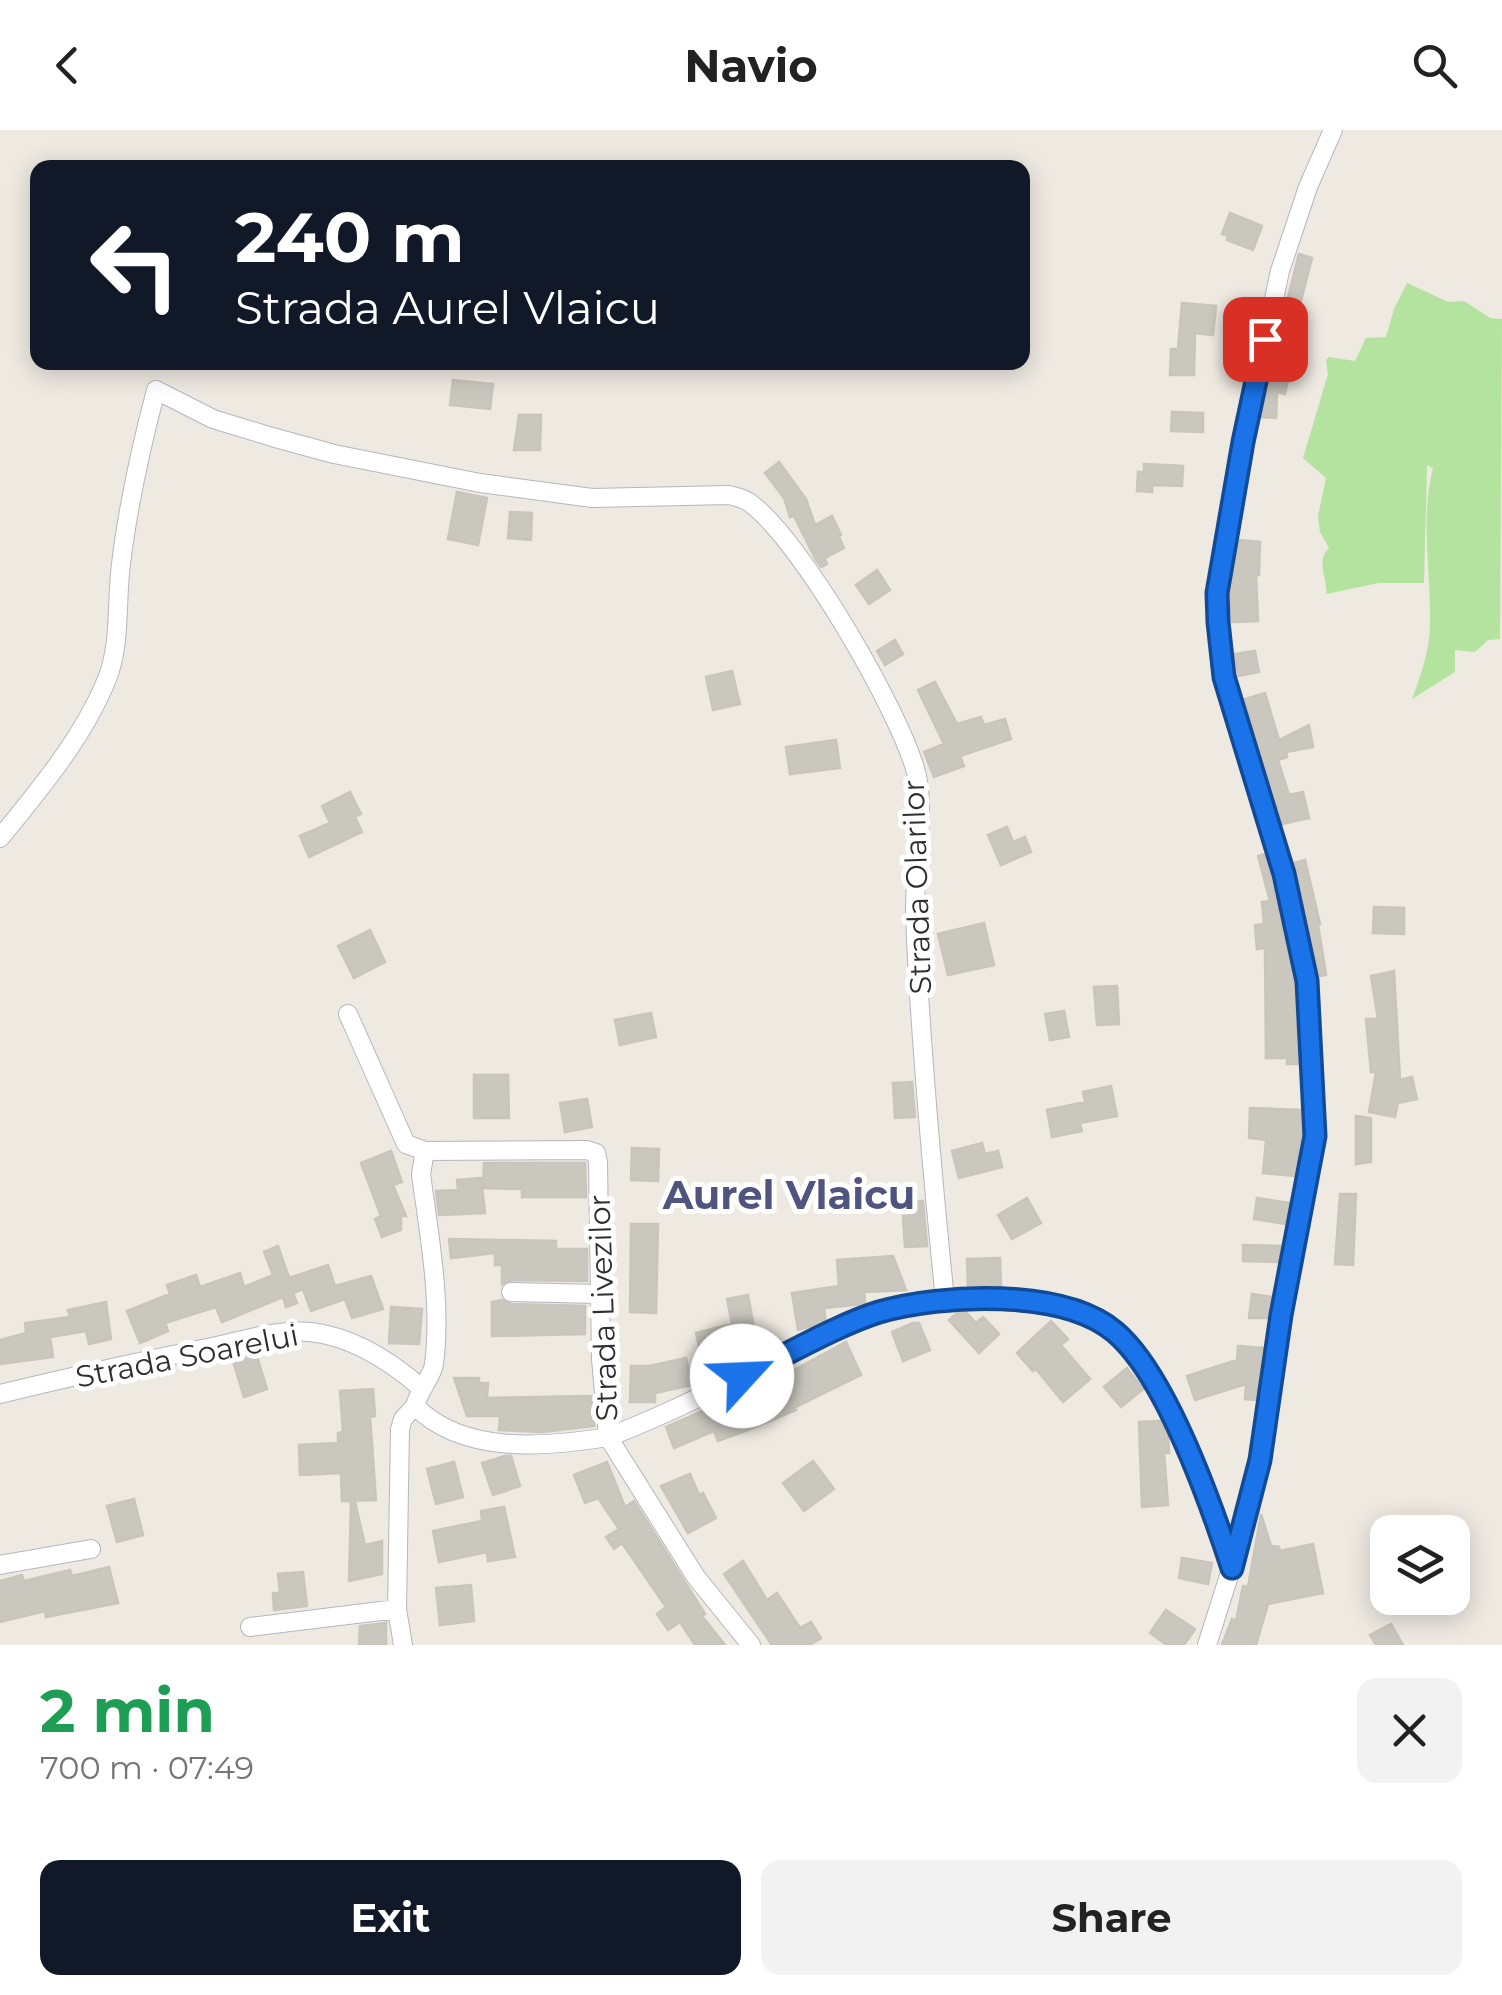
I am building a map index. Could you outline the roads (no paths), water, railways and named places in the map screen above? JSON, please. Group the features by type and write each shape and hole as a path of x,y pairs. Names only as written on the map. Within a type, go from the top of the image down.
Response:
{"street":[{"path":"1207,1645 1260,1460 1281,1315 1315,1136 1307,981 1279,857 1224,677 1217,593 1243,442 1280,271 1308,187 1333,130"},
{"name":"Strada Olarilor","path":"0,838 83,726 109,675 120,564 156,390 213,419 334,454 531,492 592,498 729,495 748,500 782,534 808,571 888,704 917,775 914,879 918,978 945,1300"},
{"path":"348,1014 406,1144 428,1150 421,1174 436,1332 434,1370 420,1387 415,1406 403,1419 400,1430 397,1609 403,1645"},
{"name":"Strada Livezilor","path":"428,1150 596,1152 601,1359 608,1437 696,1577 751,1645"},
{"path":"510,1292 600,1294"},
{"path":"415,1406 426,1418 502,1446 608,1437 876,1313 945,1300 1067,1308 1090,1314 1117,1333 1148,1371 1218,1524 1232,1568"},
{"name":"Strada Soarelui","path":"0,1394 158,1357 284,1333 312,1332 390,1361 420,1387"},
{"path":"0,1565 91,1548"},
{"path":"250,1626 397,1609"}],"district":[{"name":"Aurel Vlaicu","path":"789,1194"}]}
